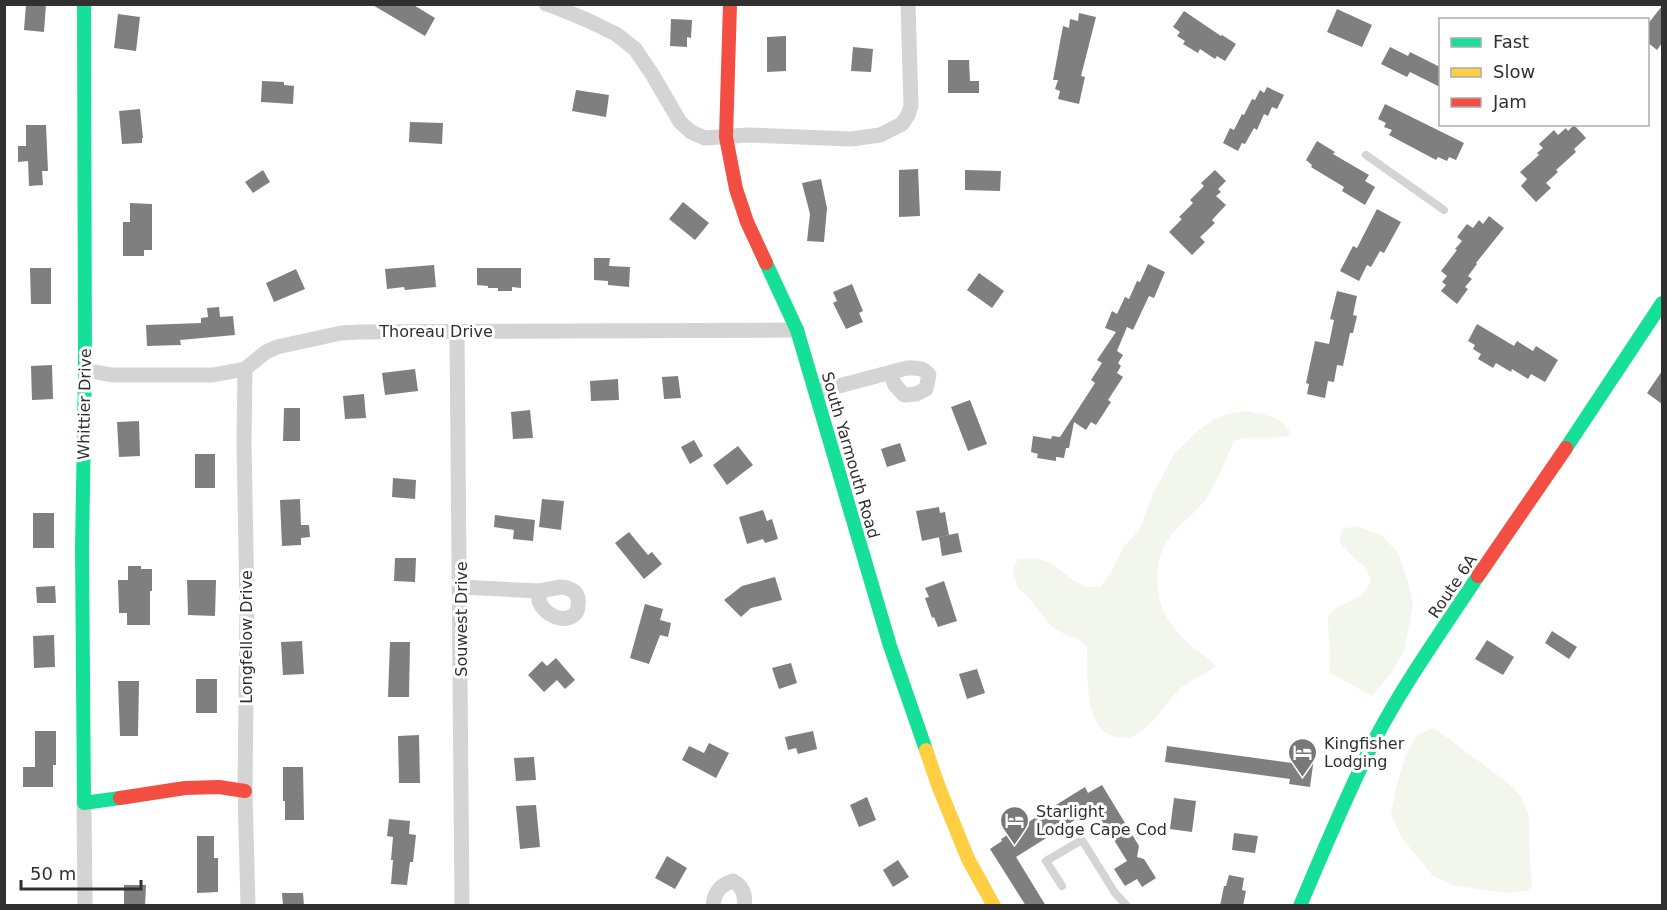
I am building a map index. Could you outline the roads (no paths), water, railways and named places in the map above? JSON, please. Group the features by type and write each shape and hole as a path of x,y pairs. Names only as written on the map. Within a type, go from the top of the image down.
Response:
{"main road":[{"name":"Whittier Drive","path":"84,4 85,370 82,548 84,803"},
{"name":"South Yarmouth Road","path":"730,4 726,138 736,189 747,222 797,330 880,616 938,785 968,859 994,906"},
{"name":"Route 6A","path":"1300,906 1345,802 1375,739 1398,698 1662,303"},
{"path":"84,803 185,788 219,787 245,791"}],"street":[{"path":"554,6 616,34 634,49 652,74 680,122 691,132 705,138 748,135 851,138 880,135 902,124 908,115 910,106 908,4"},
{"name":"Thoreau Drive","path":"85,370 112,375 213,375 245,369 266,352 277,347 341,333 797,330"},
{"name":"Souwest Drive","path":"458,332 462,906"},
{"name":"Longfellow Drive","path":"245,369 247,606 245,791 248,906"},
{"path":"816,392 890,373"},
{"path":"460,587 538,591"},
{"name":"Whittier Drive","path":"84,803 85,906"},
{"path":"713,906 718,889 733,881 740,885 744,892 744,906"}],"lane":[{"path":"1366,155 1444,210"},
{"path":"1062,886 1046,861 1082,840 1115,893 1127,906"}],"place":[{"name":"Kingfisher Lodging","path":"1303,778"},
{"name":"Starlight Lodge Cape Cod","path":"1015,846"}]}
